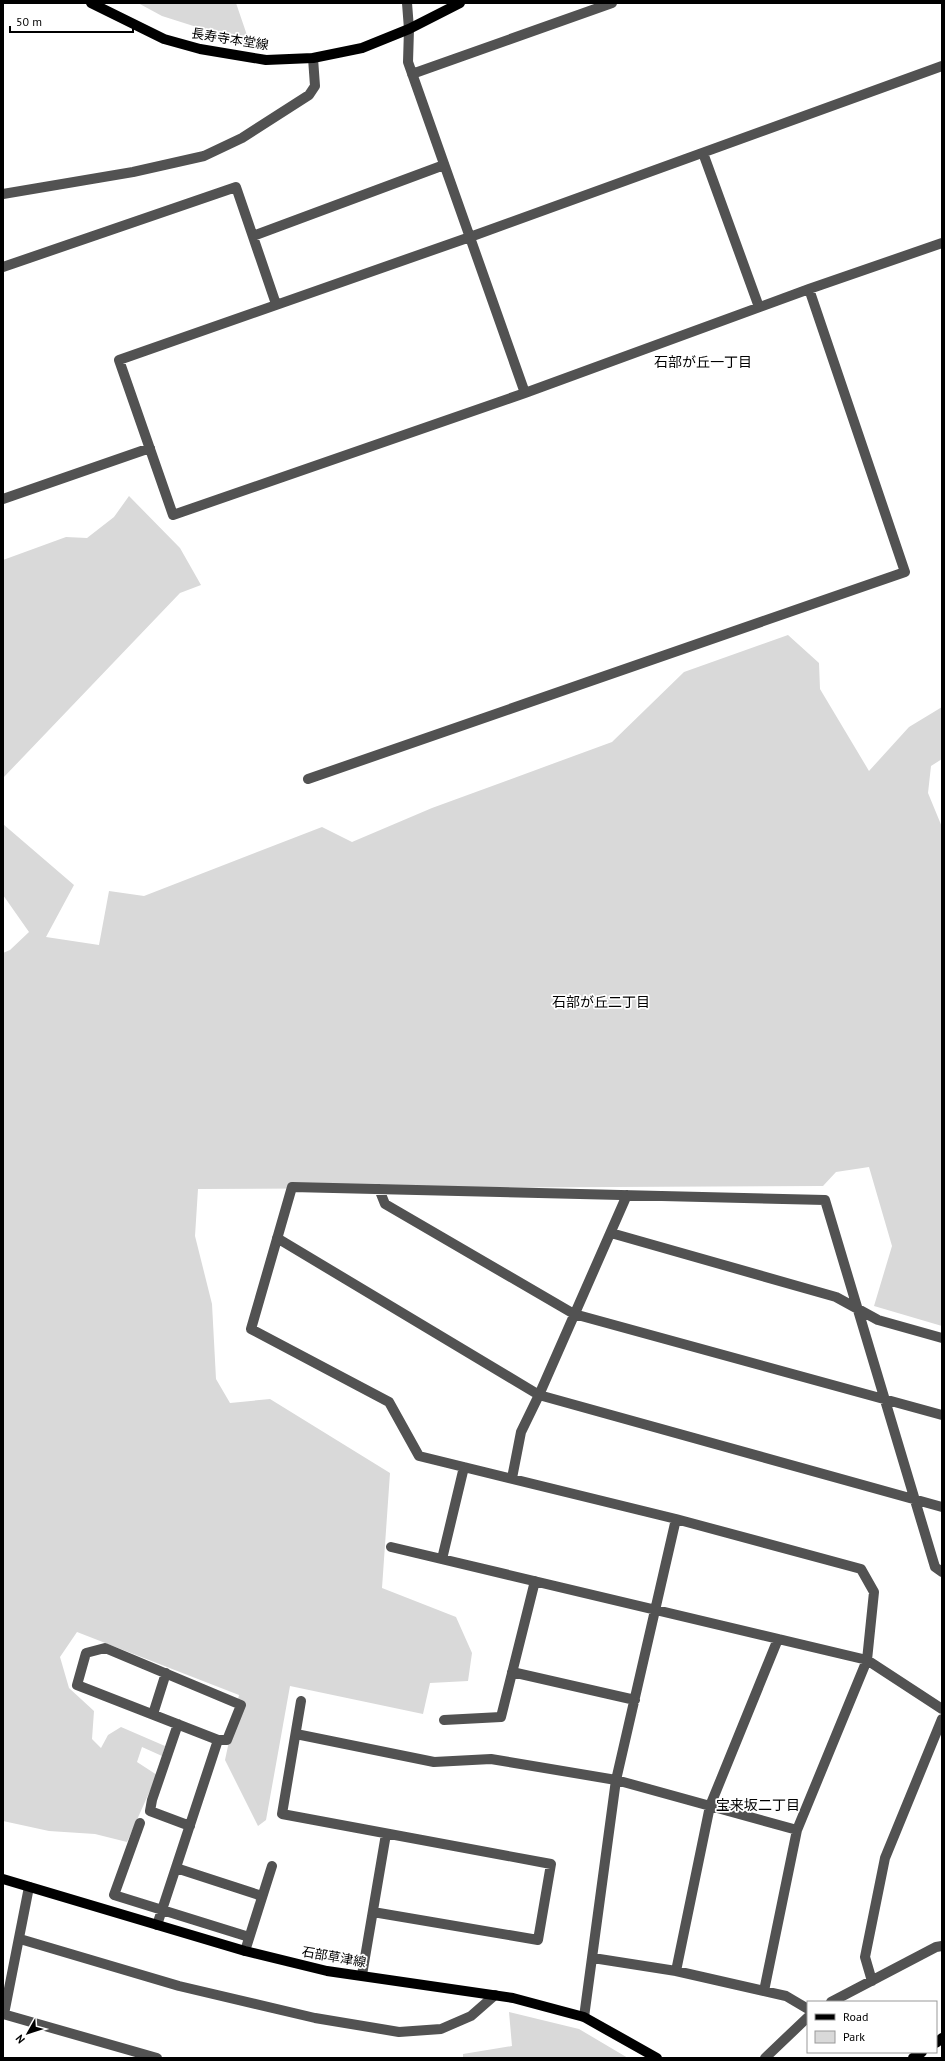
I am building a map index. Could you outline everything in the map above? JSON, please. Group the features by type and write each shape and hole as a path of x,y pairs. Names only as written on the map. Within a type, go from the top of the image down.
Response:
{"main road":[{"name":"長寿寺本堂線","path":"90,3 164,39 200,49 266,60 313,58 362,48 409,29 460,3"},
{"name":"石部草津線","path":"3,1879 245,1951 327,1971 495,1995 584,2017 656,2058"}],"street":[{"path":"407,3 409,29 408,62 525,393"},
{"path":"412,74 612,3"},
{"path":"3,194 133,172 204,156 242,138 309,95 315,86 313,58"},
{"path":"942,66 470,237 119,360 173,515 525,393 809,289 942,243"},
{"path":"703,153 759,307"},
{"path":"253,236 444,164"},
{"path":"3,267 236,187 276,304"},
{"path":"308,779 905,572 809,289"},
{"path":"3,499 150,448"},
{"path":"764,1991 797,1830 867,1660 874,1592 862,1569 676,1519 419,1456 388,1402 251,1329 292,1187 825,1200 914,1499 936,1567 942,1572"},
{"path":"379,1189 385,1204 574,1314 942,1415"},
{"path":"512,1478 521,1432 540,1395 574,1314 628,1195"},
{"path":"610,1233 836,1297 878,1320 942,1338"},
{"path":"277,1238 528,1390 540,1395 942,1507"},
{"path":"442,1559 464,1467"},
{"path":"584,2017 616,1780 676,1519"},
{"path":"391,1546 867,1660 942,1709"},
{"path":"444,1720 501,1717 535,1581"},
{"path":"676,1971 710,1806 778,1639"},
{"path":"105,1648 166,1673 241,1705 227,1740 218,1740 78,1685 86,1653 105,1648"},
{"path":"512,1672 635,1700"},
{"path":"153,1714 166,1673"},
{"path":"301,1701 282,1814 551,1864 538,1940 373,1912"},
{"path":"872,1981 865,1957 885,1858 942,1719"},
{"path":"178,1724 152,1800 150,1811 190,1826"},
{"path":"296,1734 434,1762 491,1759 616,1780 797,1830"},
{"path":"157,1925 218,1740"},
{"path":"140,1823 114,1895 161,1911 250,1937"},
{"path":"362,1975 386,1834"},
{"path":"245,1951 272,1866"},
{"path":"176,1868 262,1896"},
{"path":"29,1887 20,1939 4,2014 157,2058"},
{"path":"20,1939 179,1986 315,2018 399,2032 440,2028 471,2016 495,1995"},
{"path":"833,2001 936,1947 942,1946"},
{"path":"593,1958 676,1971 786,1996 807,2008"},
{"path":"765,2058 807,2017"}],"green space":[{"path":"138,3 236,3 250,44 162,16"},
{"path":"129,496 180,548 201,585 180,593 3,778 3,560 66,537 87,538 114,517"},
{"path":"788,635 819,663 820,689 869,771 909,727 942,707 942,759 931,766 928,793 942,827 942,1326 874,1306 892,1246 869,1167 836,1172 823,1186 198,1189 195,1236 212,1304 216,1379 230,1403 270,1399 390,1473 382,1588 456,1617 472,1653 468,1681 430,1683 423,1714 290,1686 266,1820 258,1826 225,1760 239,1695 77,1632 60,1657 69,1688 94,1711 92,1739 101,1748 108,1735 121,1727 165,1746 162,1756 142,1747 137,1762 157,1775 127,1842 95,1834 49,1831 3,1821 3,953 10,950 29,932 3,895 3,824 74,885 46,937 99,945 109,891 144,896 322,827 352,842 432,808 612,742 684,672"},
{"path":"509,2012 579,2029 628,2058 463,2058 463,2054 512,2046"}],"district":[{"name":"石部が丘一丁目","path":"703,362"},
{"name":"石部が丘二丁目","path":"601,1002"},
{"name":"宝来坂二丁目","path":"758,1805"}]}
